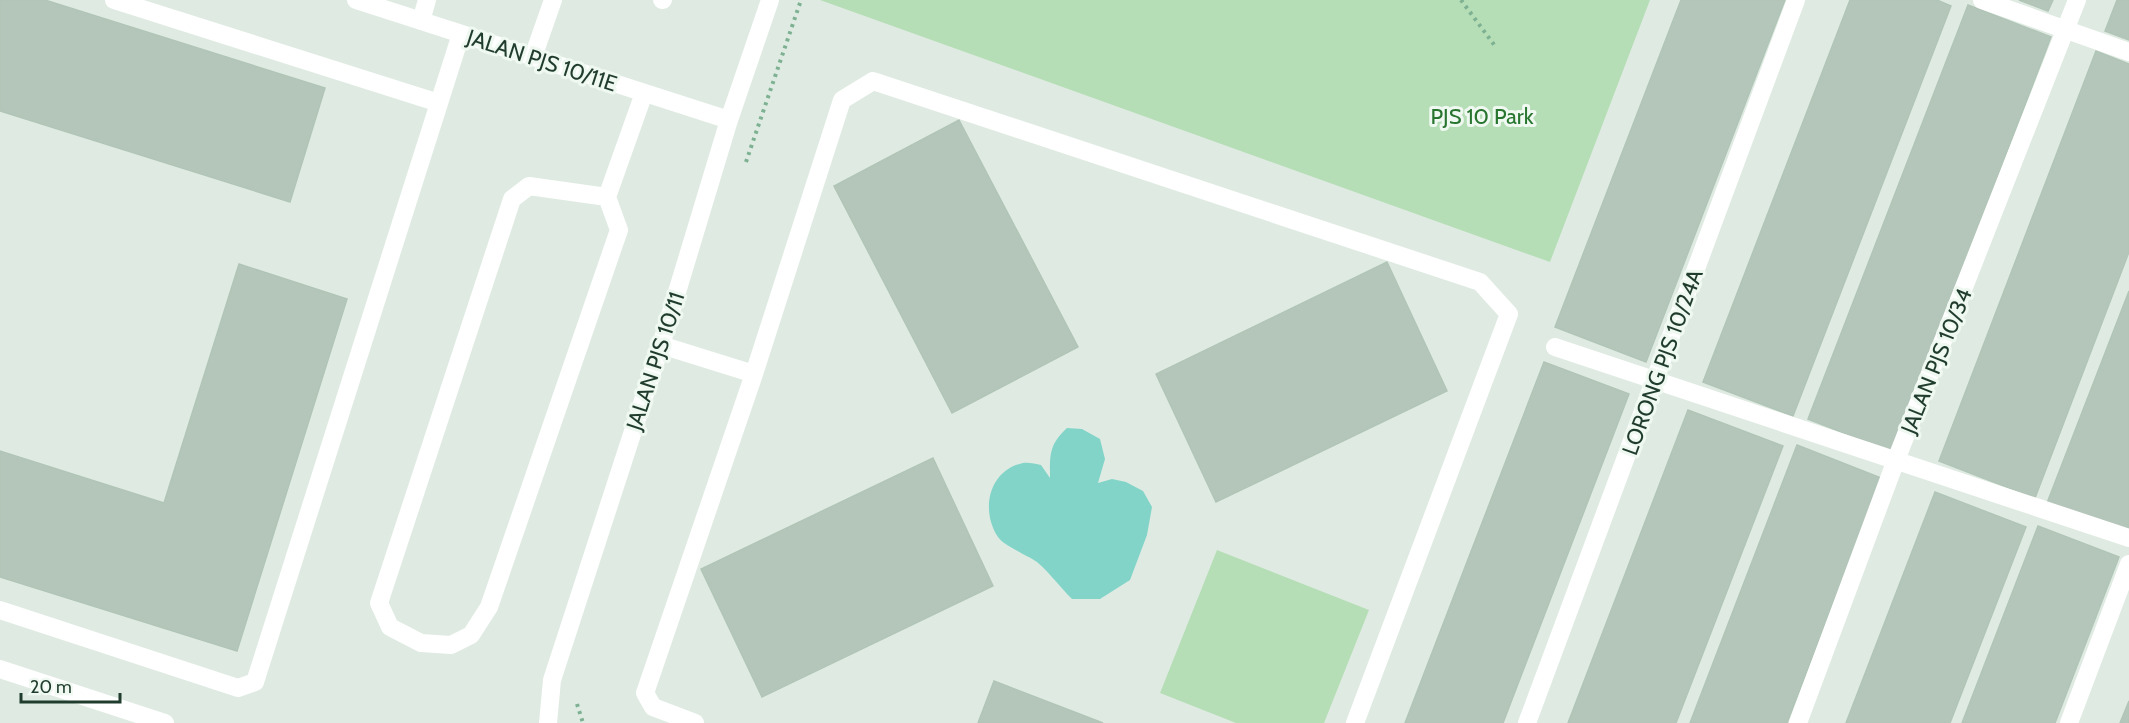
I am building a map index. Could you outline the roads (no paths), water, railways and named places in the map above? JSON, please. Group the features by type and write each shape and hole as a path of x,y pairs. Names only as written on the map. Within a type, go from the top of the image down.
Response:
{"street":[{"path":"114,0 439,103"},
{"name":"JALAN PJS 10/11E","path":"357,0 729,120"},
{"path":"421,21 427,0"},
{"path":"533,57 554,0"},
{"name":"JALAN PJS 10/11","path":"548,723 552,680 661,345 729,120 770,0"},
{"name":"LORONG PJS 10/24A","path":"1527,723 1796,0"},
{"path":"1982,0 2129,52"},
{"name":"JALAN PJS 10/34","path":"1798,723 1896,460 2077,0"},
{"path":"0,610 238,688 255,682 461,34"},
{"path":"695,723 652,707 645,693 754,374 843,100 873,81 1480,282 1509,314 1355,723"},
{"path":"607,196 529,186 512,199 379,603 390,627 421,643 451,645 471,635 489,607 619,230 607,196 644,93"},
{"path":"661,345 754,374"},
{"path":"1554,347 2129,537"},
{"path":"2069,723 2129,564"},
{"path":"0,669 165,723"}],"water":[{"path":"1067,428 1082,429 1100,439 1105,459 1098,483 1112,479 1126,482 1143,491 1152,507 1147,535 1130,580 1100,599 1072,599 1037,562 1010,547 998,537 990,515 989,504 995,482 1011,467 1025,463 1041,465 1050,478 1052,450"}],"park label":[{"name":"PJS 10 Park","path":"1482,116"}]}
